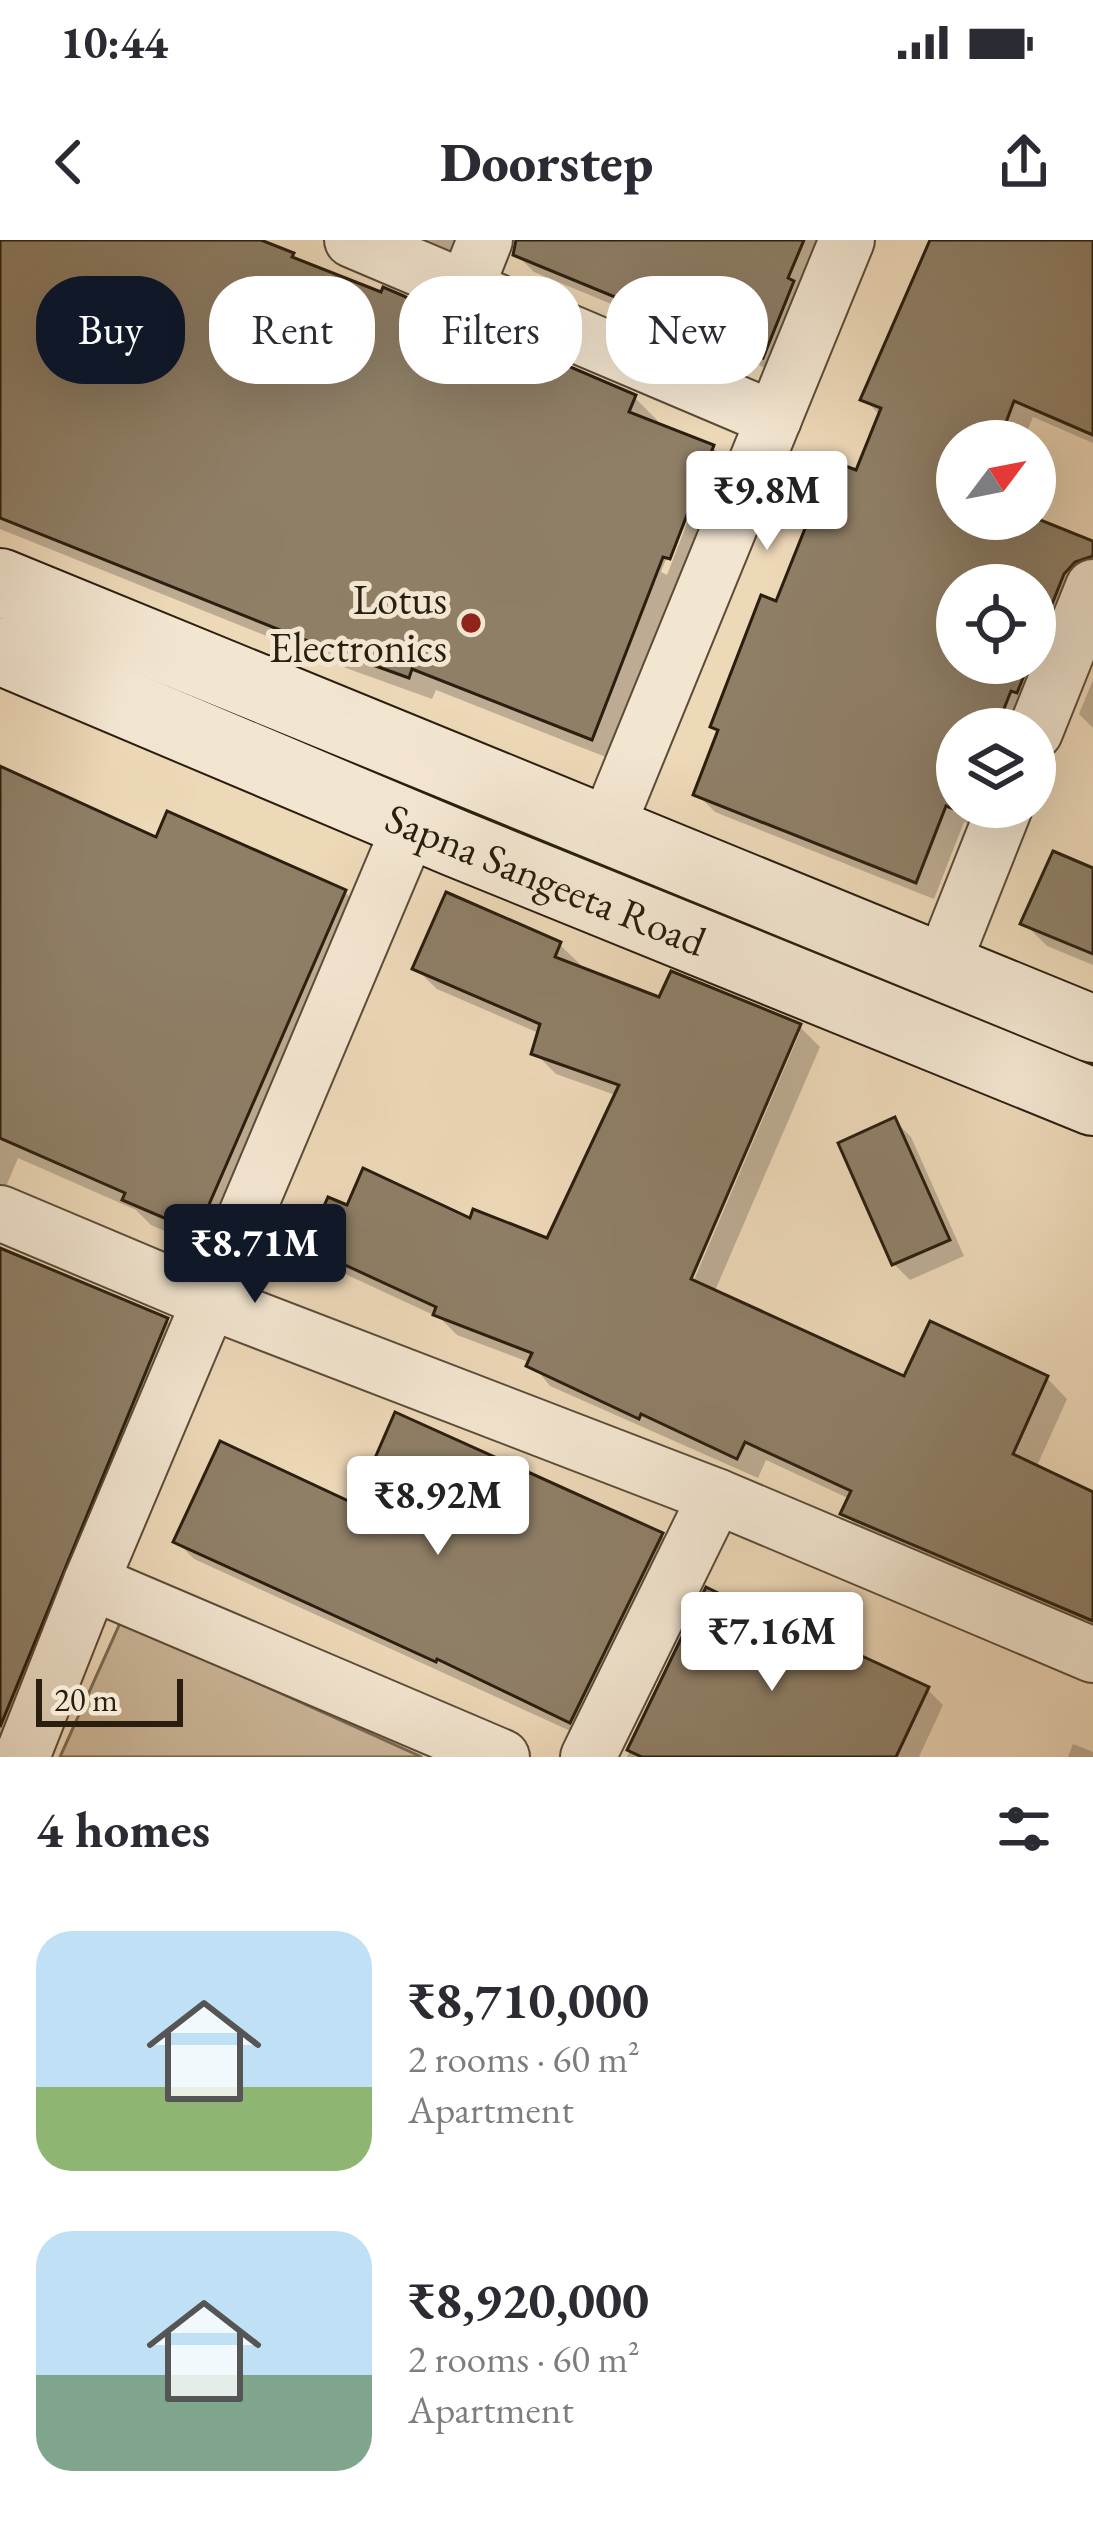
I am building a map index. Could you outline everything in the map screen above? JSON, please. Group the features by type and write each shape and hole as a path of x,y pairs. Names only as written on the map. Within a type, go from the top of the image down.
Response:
{"main road":[{"name":"Sapna Sangeeta Road","path":"0,582 1093,1029"},
{"name":"Sapna Sangeeta Road","path":"0,651 1093,1102"}],"street":[{"path":"352,240 475,264 774,419"},
{"path":"604,832 847,240"},
{"path":"1045,708 1093,587"},
{"path":"22,1757 91,1582 411,824"},
{"path":"942,966 997,828"},
{"path":"0,1213 209,1300 716,1496 1093,1655"},
{"path":"588,1757 716,1496"},
{"path":"91,1582 502,1757"}],"shaded area":[{"path":"121,1621 422,1757 60,1757"}],"building":[{"path":"0,240 261,240 340,276 209,276 209,384 375,384 375,290 381,292 383,287 399,294 399,384 582,384 582,372 636,395 629,412 714,445 670,559 663,557 592,740 412,669 409,678 320,646 0,518"},
{"path":"516,240 804,240 788,278 794,281 768,346 768,276 606,276 606,293 582,283 582,276 564,276 513,255"},
{"path":"930,240 1093,240 1093,435 1014,401 1007,420 936,420 936,540 1056,540 1056,526 1093,541 1093,556 1075,562 1056,594 1056,564 936,564 936,684 1021,684 1017,693 1011,691 1004,708 936,708 937,828 916,883 693,795 718,730 710,727 761,595 776,601 832,461 856,470 881,408 860,400"},
{"path":"0,766 156,837 167,811 346,890 197,1232 122,1200 125,1193 0,1138"},
{"path":"1053,851 1093,868 1093,954 1020,924"},
{"path":"446,892 561,942 555,957 659,997 671,971 801,1024 691,1279 904,1376 930,1321 1048,1376 1013,1454 1093,1492 1093,1621 840,1514 851,1491 745,1442 737,1459 641,1414 639,1419 526,1366 532,1353 433,1315 436,1307 306,1247 328,1197 347,1205 363,1168 470,1218 473,1209 547,1238 619,1085 531,1054 540,1024 412,969"},
{"path":"895,1117 950,1240 892,1265 838,1143"},
{"path":"0,1248 168,1318 0,1727"},
{"path":"395,1412 663,1533 570,1723 173,1542 220,1441 355,1504"},
{"path":"706,1587 929,1687 896,1757 642,1757 627,1750"}],"place":[{"name":"Lotus Electronics","path":"471,623"}]}
